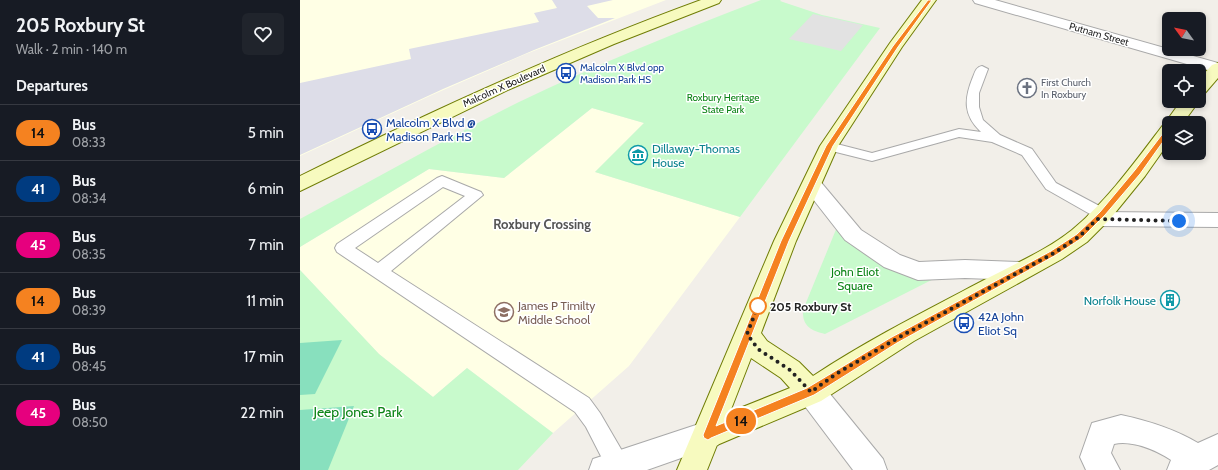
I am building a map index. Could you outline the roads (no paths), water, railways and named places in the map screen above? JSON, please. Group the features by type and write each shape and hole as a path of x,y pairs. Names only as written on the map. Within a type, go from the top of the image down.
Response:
{"main road":[{"name":"Malcolm X Boulevard","path":"300,184 487,93 612,39 714,0"},
{"path":"692,470 708,435 785,241 830,146 895,46 929,0"},
{"path":"1206,81 1218,68"},
{"path":"708,435 811,392 836,374 1080,236 1099,217 1138,172 1162,139"},
{"path":"747,334 758,349 790,370 811,392"}],"street":[{"name":"Putnam Street","path":"980,0 1218,68"},
{"path":"812,185 852,235 892,261 918,271 965,268 1020,271"},
{"path":"1099,217 1179,221 1218,220"},
{"path":"811,392 872,470"},
{"path":"1105,470 1095,457 1102,434 1121,429 1170,443 1199,459"},
{"path":"610,467 708,435"}],"lane":[{"path":"982,70 974,93 973,107 977,121 995,138"},
{"path":"830,146 872,157 960,134 995,138 1027,152 1051,186 1099,217"},
{"path":"378,272 476,195 442,181 343,248 378,272 582,405 593,420 610,467"}],"place":[{"name":"Malcolm X Blvd opp Madison Park HS","path":"566,73"},
{"name":"First Church In Roxbury","path":"1027,88"},
{"name":"Malcolm X Blvd @ Madison Park HS","path":"372,129"},
{"name":"Dillaway-Thomas House","path":"638,155"},
{"name":"Norfolk House","path":"1170,300"},
{"name":"205 Roxbury St","path":"758,306"},
{"name":"James P Timilty Middle School","path":"504,312"},
{"name":"42A John Eliot Sq","path":"964,323"}],"district":[{"name":"Roxbury Crossing","path":"542,224"}],"park label":[{"name":"Roxbury Heritage State Park","path":"723,102"},
{"name":"John Eliot Square","path":"855,278"},
{"name":"Jeep Jones Park","path":"358,412"}]}
